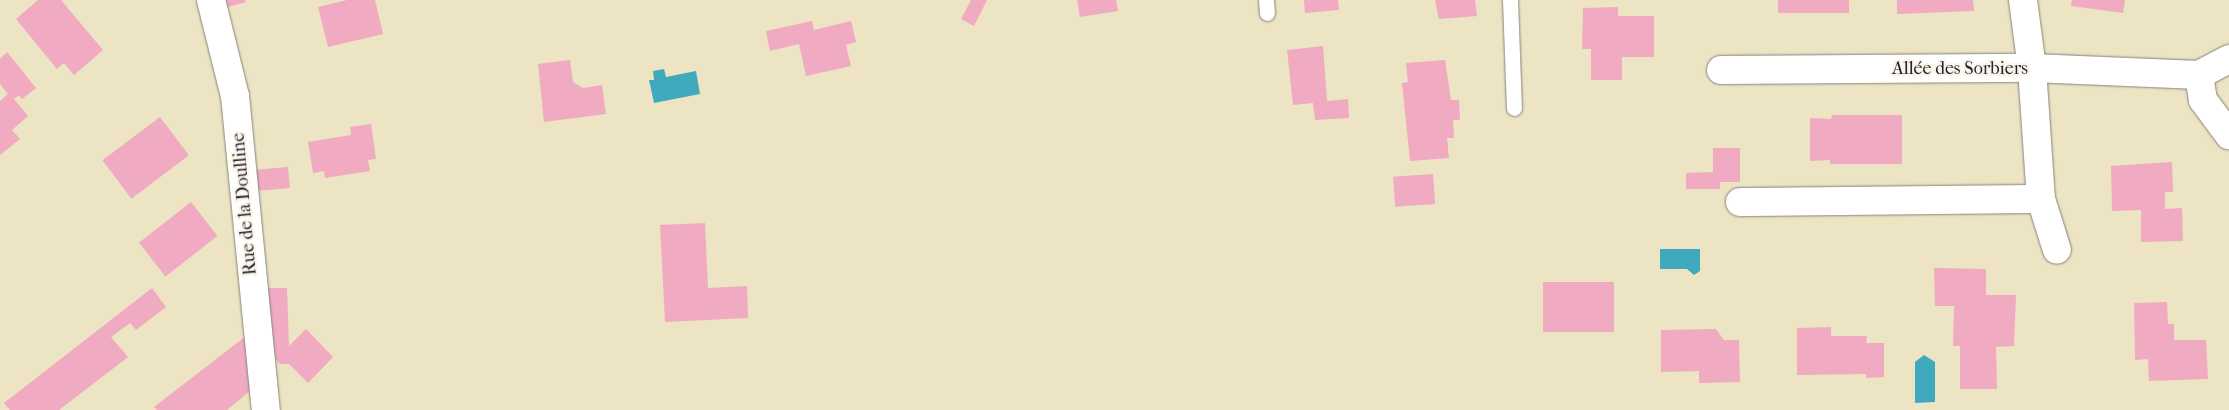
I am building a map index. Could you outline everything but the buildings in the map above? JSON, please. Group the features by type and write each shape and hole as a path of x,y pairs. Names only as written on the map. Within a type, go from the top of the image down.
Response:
{"street":[{"name":"Rue de la Doulline","path":"210,0 235,96 266,410"},
{"path":"2023,0 2032,68 2041,199 2057,250"},
{"path":"2229,59 2199,75 2203,100 2229,135"},
{"name":"Allée des Sorbiers","path":"1721,70 2032,68 2199,75"},
{"path":"1740,202 2041,199"}],"lane":[{"path":"1510,0 1514,108"}],"water":[{"path":"664,69 666,77 696,71 700,94 654,103 649,80 654,80 653,71"},
{"path":"1660,249 1700,249 1700,271 1694,275 1687,269 1660,269"},
{"path":"1924,355 1935,362 1935,402 1915,403 1915,362"}]}
